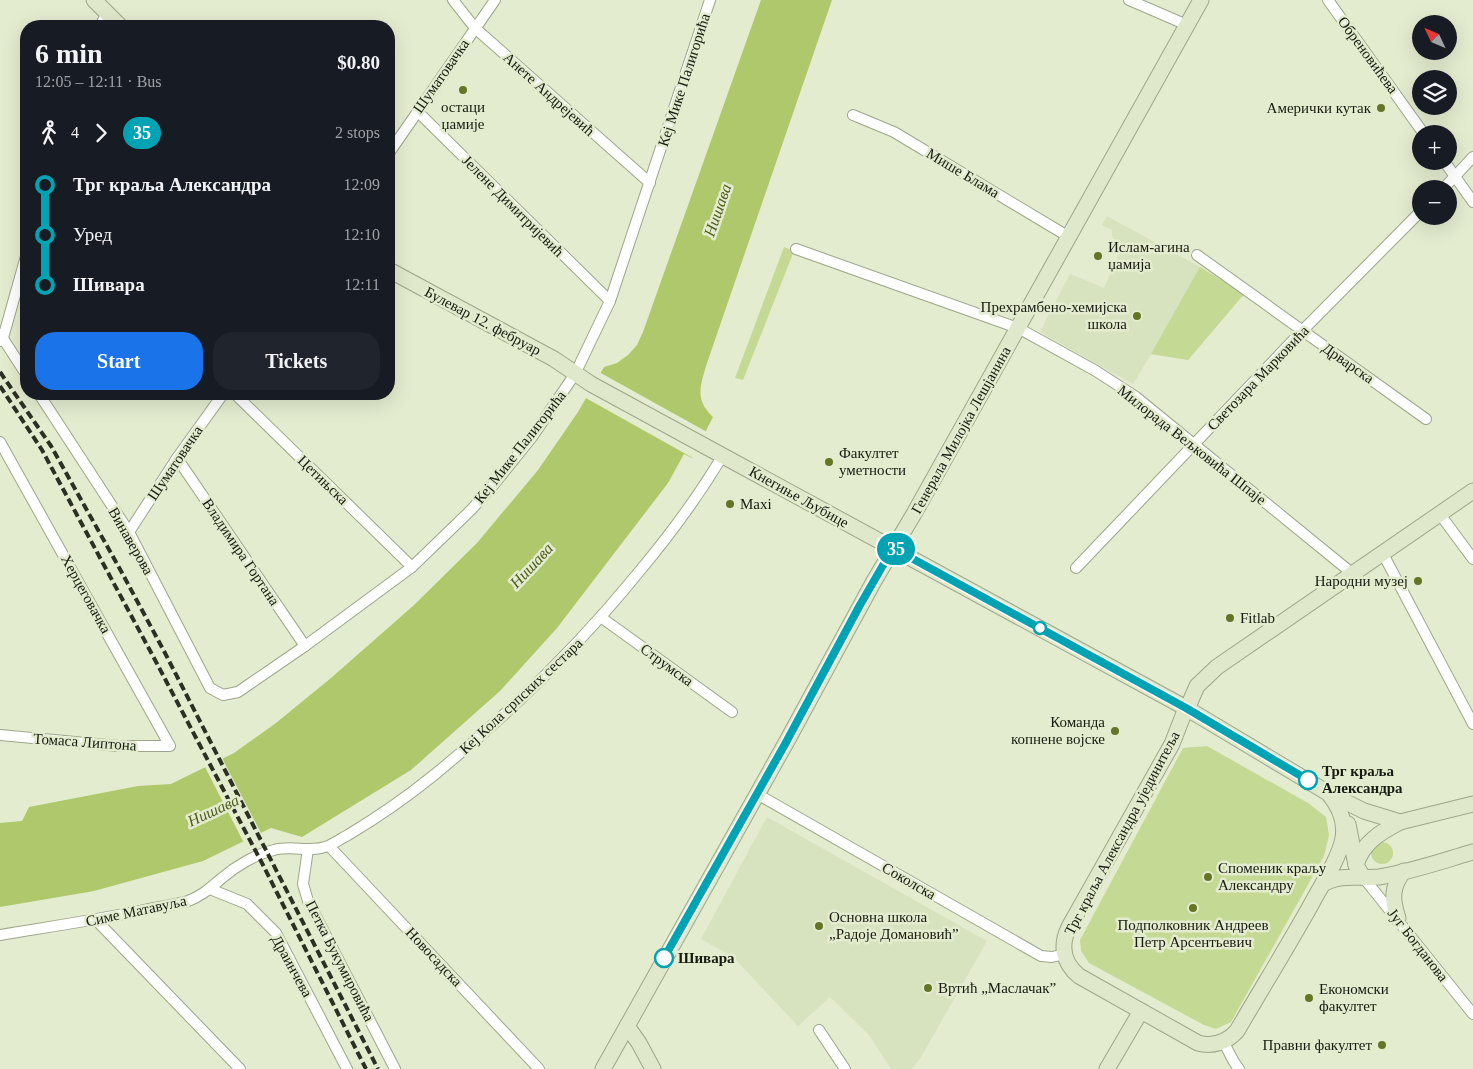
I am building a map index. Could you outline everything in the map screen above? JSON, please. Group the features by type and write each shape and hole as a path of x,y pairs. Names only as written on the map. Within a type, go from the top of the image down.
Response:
{"street":[{"path":"94,0 104,20"},
{"name":"Анете Андрејевић","path":"453,0 475,28 650,183"},
{"name":"Шуматовачка","path":"395,144 495,0"},
{"name":"Кеј Мике Палигорића","path":"216,693 230,695 238,692 306,646 412,567 471,510 532,437 575,374 610,301 710,0"},
{"path":"1129,0 1187,25"},
{"name":"Генерала Милојка Лешјанина","path":"603,1069 860,605 915,512 1201,0"},
{"name":"Обреновићева","path":"1328,0 1418,125"},
{"name":"Јелене Димитријевић","path":"417,111 610,301"},
{"name":"Мише Блама","path":"853,115 894,132 1069,237"},
{"path":"1451,180 1473,157"},
{"path":"1451,170 1473,202"},
{"name":"Светозара Марковића","path":"1076,568 1302,331 1412,220"},
{"name":"Милорада Вељковића Шпаје","path":"796,249 1018,328 1096,371 1136,397 1352,574"},
{"name":"Дрварска","path":"1197,254 1426,419"},
{"name":"Булевар 12. фебруар","path":"395,273 554,359 592,384"},
{"path":"20,276 1,338 20,365"},
{"name":"Кнегиње Љубице","path":"592,384 1187,708"},
{"name":"Винаверова","path":"43,400 129,532 206,682 216,693"},
{"name":"Шуматовачка","path":"129,532 177,458 220,400"},
{"name":"Цетињска","path":"241,400 412,567"},
{"name":"Херцеговачка","path":"0,442 170,746"},
{"name":"Кеј Кола српских сестара","path":"260,855 274,850 317,849 329,846 362,827 415,790 460,754 551,671 602,618 693,503 723,455"},
{"name":"Владимира Гортана","path":"177,458 306,646"},
{"name":"Трг краља Александра ујединитеља","path":"1223,1041 1212,1045 1198,1043 1079,976 1070,967 1065,954 1064,940 1069,927 1172,744 1197,686 1208,674 1382,552 1473,491"},
{"path":"1439,513 1473,559"},
{"path":"1382,552 1473,724"},
{"name":"Струмска","path":"602,618 732,712"},
{"path":"1187,708 1328,793 1364,811 1400,822"},
{"name":"Томаса Липтона","path":"0,735 118,746 170,746"},
{"path":"1328,793 1340,809 1349,826 1360,871"},
{"name":"Соколска","path":"757,794 1041,956 1052,957 1065,954"},
{"path":"1360,871 1360,853 1373,838 1400,822 1473,804"},
{"path":"1240,1069 1223,1041 1237,1031 1323,884 1343,836 1343,822 1340,809"},
{"name":"Новосадска","path":"329,846 539,1069"},
{"name":"Петка Букумировића","path":"308,849 304,884 308,901 395,1069"},
{"path":"1323,884 1360,871 1379,877 1473,852"},
{"name":"Симе Матавуља","path":"0,935 96,920 188,901 210,889 233,869 260,855"},
{"name":"Југ Богданова","path":"1360,871 1473,1014"},
{"path":"1398,918 1393,905 1393,895 1398,879 1404,871"},
{"name":"Драинчева","path":"210,889 247,904 276,933 347,1069"},
{"path":"96,920 240,1069"},
{"path":"1107,1069 1141,1011"},
{"path":"627,1026 639,1043 652,1069"},
{"path":"818,1030 845,1069"}],"shaded area":[{"name":"Прехрамбено-хемијска школа","path":"1107,216 1200,267 1244,294 1188,360 1151,354 1133,384 1040,332 1070,274 1104,288 1120,252 1112,236 1112,230 1102,225"},
{"path":"784,247 794,251 743,380 735,378"},
{"path":"1200,267 1244,294 1188,360 1151,354"},
{"path":"1207,746 1308,803 1326,817 1329,835 1324,856 1231,1022 1216,1029 1204,1025 1089,963 1081,951 1080,940 1183,748"},
{"name":"Основна школа „Радоје Домановић”","path":"767,817 987,941 921,1057 912,1069 891,1069 869,1035 830,997 798,1026 733,957 701,939"},
{"path":"1382,842 1392,849 1393,853 1386,863 1382,864 1372,857 1371,853 1378,843"}],"water":[{"name":"Нишава","path":"761,0 832,0 706,366 700,393 703,405 713,417 692,458 684,454 668,483 557,628 500,691 411,770 302,837 271,828 203,861 94,891 0,907 0,823 22,821 29,807 138,786 171,784 234,753 276,723 331,678 413,606 477,543 538,470 578,412 604,367 617,363 637,345"}],"pier":[{"path":"599,372 707,432 693,458 584,397"},
{"path":"221,756 262,835 244,843 204,765"}],"railway":[{"path":"0,372 51,446 121,571 378,1069"},
{"path":"0,386 42,450 154,658 263,865 366,1069"}],"bus line":[{"name":"35","path":"664,958 893,548 1186,708 1308,780"}],"place":[{"name":"остаци џамије","path":"463,90"},
{"name":"Амерички кутак","path":"1381,108"},
{"name":"Ислам-агина џамија","path":"1098,256"},
{"name":"Прехрамбено-хемијска школа","path":"1137,316"},
{"name":"Факултет уметности","path":"829,462"},
{"name":"Maxi","path":"730,504"},
{"name":"Народни музеј","path":"1418,581"},
{"name":"Fitlab","path":"1230,618"},
{"name":"Команда копнене војске","path":"1115,731"},
{"name":"Трг краља Александра","path":"1308,780"},
{"name":"Споменик краљу Александру","path":"1208,877"},
{"name":"Подполковник Андреев Петр Арсентьевич","path":"1193,908"},
{"name":"Основна школа „Радоје Домановић”","path":"819,926"},
{"name":"Шивара","path":"664,958"},
{"name":"Вртић „Маслачак”","path":"928,988"},
{"name":"Економски факултет","path":"1309,998"},
{"name":"Правни факултет","path":"1382,1045"}]}
